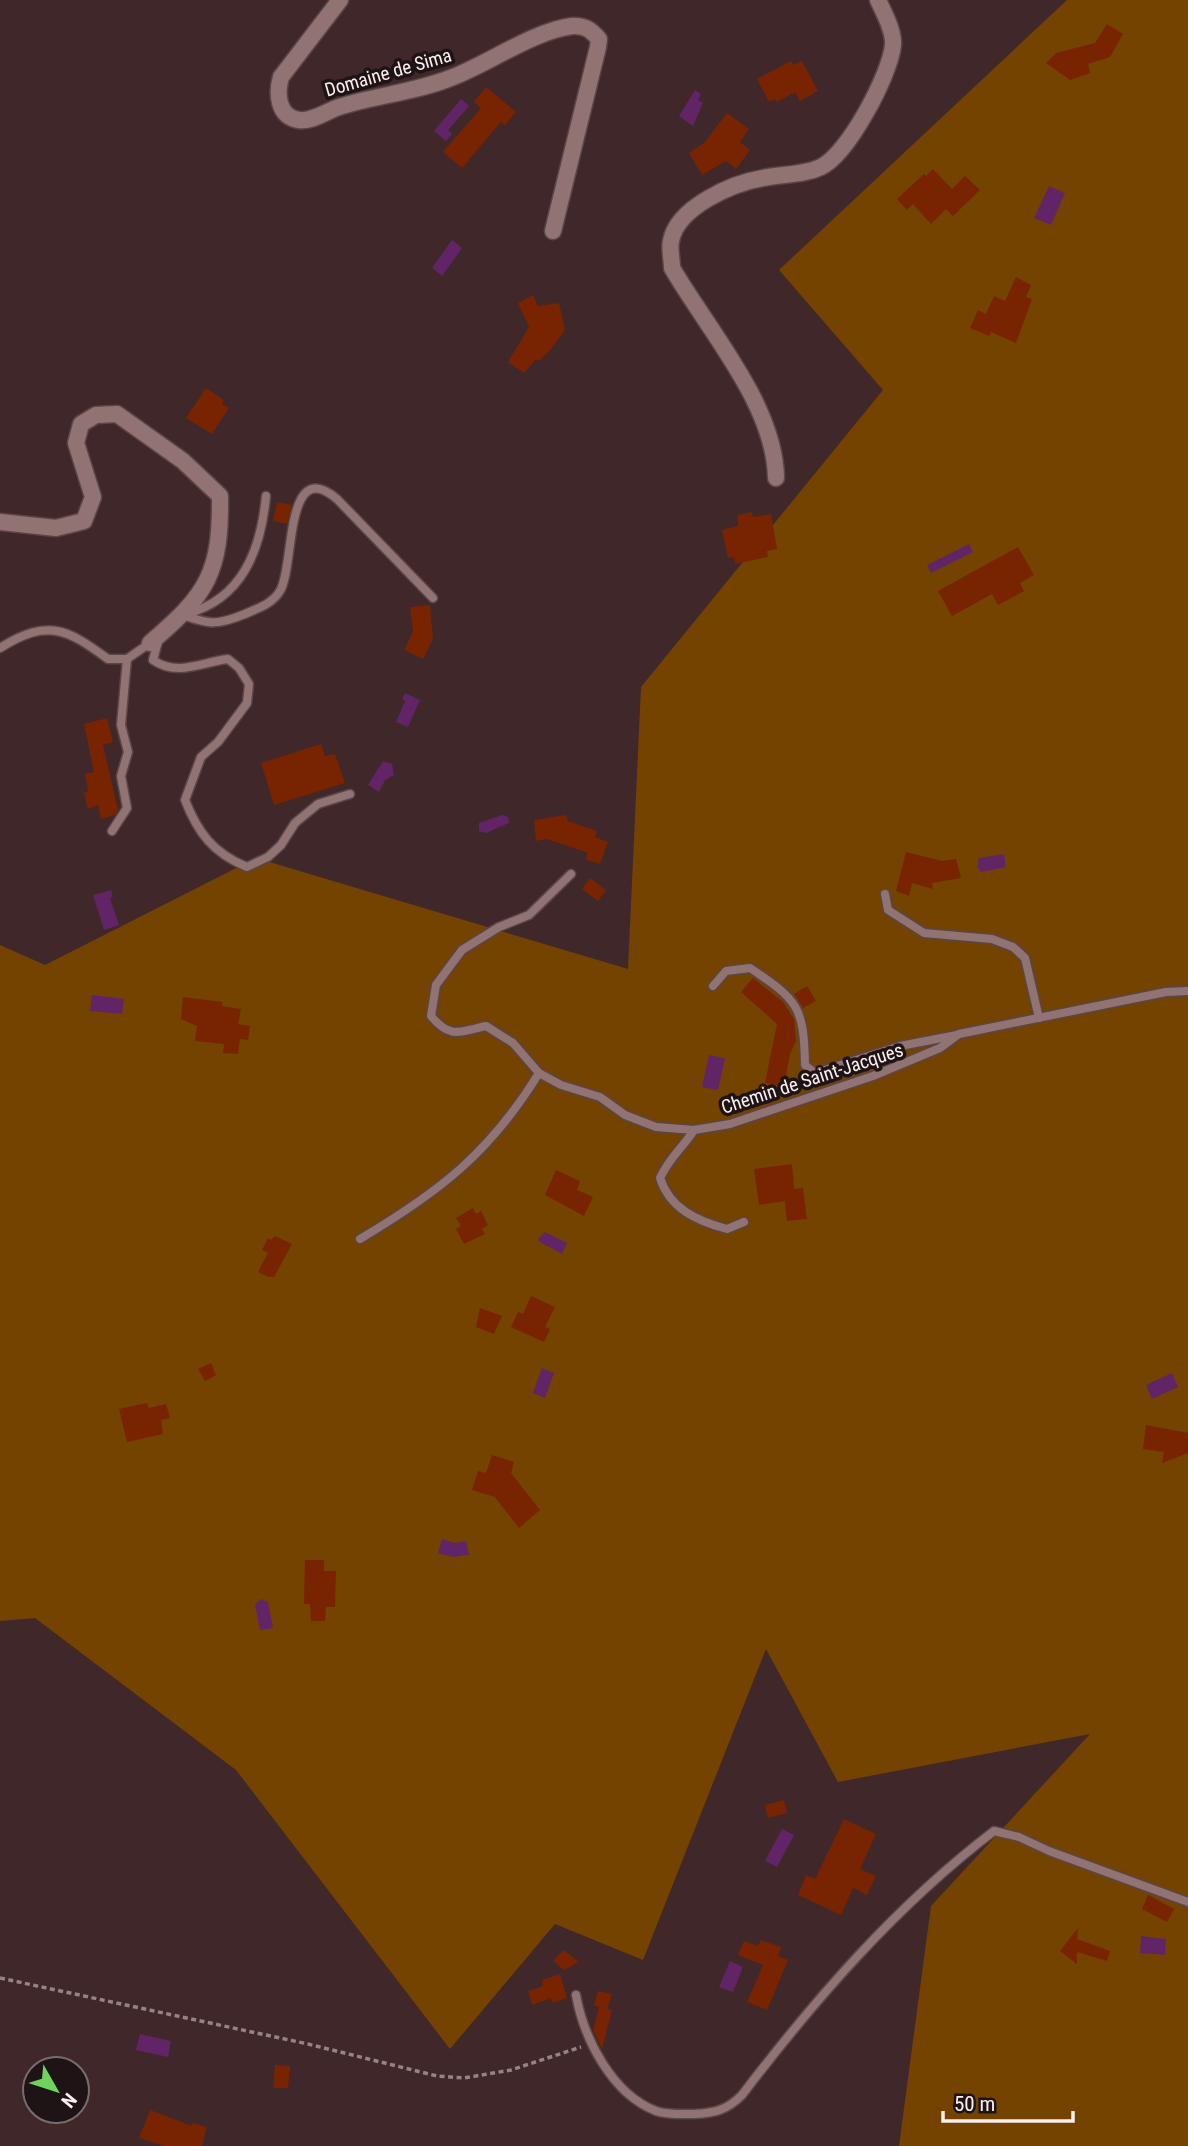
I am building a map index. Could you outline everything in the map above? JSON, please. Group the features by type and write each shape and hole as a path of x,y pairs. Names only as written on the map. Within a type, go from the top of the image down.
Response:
{"street":[{"name":"Domaine de Sima","path":"340,0 281,77 277,92 280,105 295,120 306,121 340,107 430,86 550,32 571,26 585,26 592,31 599,39 598,47 553,231"},
{"path":"776,478 776,458 766,424 672,268 671,240 681,220 705,198 763,178 820,167 832,159 867,111 888,68 893,42 878,0"},
{"path":"0,522 56,528 84,520 93,497 75,443 81,424 96,415 117,414 183,461 220,496 221,538 210,579 183,615 155,639"}],"lane":[{"path":"183,615 209,624 220,623 269,604 280,591 286,576 294,514 302,495 314,488 327,491 337,499 433,597"},
{"path":"183,615 208,608 240,578 260,539 266,496"},
{"path":"0,648 37,632 59,629 81,638 108,659 127,659 155,639"},
{"path":"155,639 153,660 162,666 187,669 228,659 239,668 249,684 247,703 218,742 201,757 185,800 196,828 211,846 247,867 268,857 281,845 295,823 318,804 350,794"},
{"path":"112,831 127,808 121,776 128,752 121,726 127,659"},
{"name":"Chemin de Saint-Jacques","path":"570,874 529,915 499,926 462,950 436,985 431,1016 442,1030 455,1033 486,1026 513,1043 538,1073 561,1085 600,1097 625,1115 656,1127 694,1129 730,1124 873,1076 940,1048 959,1034 1166,992 1188,991"},
{"path":"886,894 888,911 924,933 992,939 1013,947 1025,958 1039,1018"},
{"path":"713,986 726,971 750,968 792,999 801,1013 805,1065 815,1073 900,1046 959,1034"},
{"path":"360,1239 422,1202 474,1159 514,1113 538,1073"},
{"path":"694,1129 687,1142 672,1154 660,1178 667,1197 704,1223 727,1230 744,1222"},
{"path":"576,1995 582,2023 592,2044 626,2091 657,2112 712,2113 729,2108 841,1972 947,1867 994,1831 1019,1836 1059,1855 1188,1902"}],"path":[{"path":"0,1978 451,2077 464,2078 511,2070 592,2044"}],"shaded area":[{"path":"1067,0 1188,0 1188,2146 899,2146 931,1906 1090,1734 838,1782 766,1649 643,1960 555,1924 450,2049 236,1770 35,1618 0,1621 0,945 45,965 256,858 628,969 641,687 883,390 779,270"},
{"path":"695,90 701,94 698,100 703,103 693,126 679,116"},
{"path":"461,99 469,106 448,130 452,134 446,141 434,131"},
{"path":"1049,186 1065,193 1051,225 1034,218"},
{"path":"452,240 462,248 442,276 432,268"},
{"path":"969,544 973,552 931,573 927,565"},
{"path":"405,693 420,700 408,727 396,722 405,701 402,699"},
{"path":"383,761 392,764 394,775 385,780 379,792 368,785"},
{"path":"502,815 508,817 509,823 486,833 479,831 479,823"},
{"path":"1004,854 1006,867 981,872 977,867 979,858"},
{"path":"111,890 113,897 110,898 119,925 104,930 93,895"},
{"path":"92,995 124,999 122,1014 90,1011"},
{"path":"709,1055 725,1058 718,1090 702,1087"},
{"path":"545,1232 567,1243 562,1254 540,1242 538,1239"},
{"path":"542,1368 554,1373 545,1398 533,1393"},
{"path":"1172,1373 1178,1387 1152,1399 1146,1385"},
{"path":"442,1539 455,1543 466,1541 469,1555 453,1557 438,1553"},
{"path":"261,1599 268,1602 273,1628 260,1630 255,1604"},
{"path":"782,1829 794,1835 777,1867 765,1861"},
{"path":"1141,1936 1166,1939 1165,1955 1140,1953"},
{"path":"730,1961 743,1967 733,1992 719,1987"},
{"path":"140,2034 171,2041 168,2057 136,2050"}],"building":[{"path":"1107,24 1123,34 1110,57 1088,64 1090,73 1070,80 1046,63 1056,53 1095,43"},
{"path":"791,61 793,65 802,61 818,91 800,101 795,92 777,102 775,99 769,102 757,79"},
{"path":"486,87 516,112 505,125 501,122 462,168 443,152 481,108 474,102"},
{"path":"727,113 749,129 740,142 750,150 736,169 726,161 702,175 689,153 705,142"},
{"path":"933,169 952,189 965,176 980,190 953,216 946,209 931,224 913,204 907,210 897,199"},
{"path":"1016,277 1031,285 1026,297 1032,299 1016,343 991,332 989,336 970,328 978,310 986,314 994,296 1005,301"},
{"path":"533,295 538,306 559,303 565,330 551,349 539,361 536,359 524,373 508,362 529,327 518,303"},
{"path":"206,388 224,400 222,404 229,408 212,434 186,418"},
{"path":"277,502 292,505 287,524 273,521"},
{"path":"752,512 753,517 771,514 777,549 767,551 768,557 735,564 734,557 728,558 722,530 738,526 737,515"},
{"path":"1018,547 1034,575 1020,583 1024,591 998,605 992,594 952,616 938,591"},
{"path":"430,605 433,639 423,659 404,650 413,632 410,607"},
{"path":"107,718 113,742 103,745 118,810 115,815 101,819 98,805 88,809 84,793 88,791 85,774 94,772 84,724"},
{"path":"321,744 325,756 335,754 345,783 274,805 261,763"},
{"path":"566,815 568,821 597,831 595,837 608,842 600,864 585,859 588,853 547,839 536,841 534,820"},
{"path":"906,852 942,861 956,859 961,878 932,883 933,889 912,883 909,896 896,891"},
{"path":"590,878 606,890 598,901 582,889"},
{"path":"753,978 783,1002 794,1019 796,1041 790,1054 784,1086 765,1083 777,1024 741,992"},
{"path":"807,986 816,1001 803,1008 794,994"},
{"path":"183,997 223,1002 222,1006 241,1009 238,1024 250,1026 248,1040 240,1039 238,1054 223,1053 224,1044 195,1041 197,1026 181,1019"},
{"path":"792,1164 794,1189 803,1188 807,1219 787,1221 785,1201 759,1205 754,1169"},
{"path":"556,1170 580,1181 577,1190 593,1197 584,1216 545,1195"},
{"path":"473,1208 476,1214 481,1211 488,1225 482,1229 485,1234 464,1244 456,1229 461,1226 456,1218"},
{"path":"275,1236 292,1244 274,1277 269,1277 258,1272 268,1253 262,1250 268,1238 271,1240"},
{"path":"531,1296 555,1307 545,1327 550,1329 544,1342 511,1327 518,1312 523,1314"},
{"path":"480,1308 502,1316 494,1334 476,1327"},
{"path":"211,1363 216,1375 205,1381 198,1369"},
{"path":"147,1403 149,1408 166,1404 170,1418 161,1420 163,1434 127,1442 119,1409"},
{"path":"1146,1425 1188,1433 1188,1453 1162,1463 1164,1452 1143,1449"},
{"path":"492,1455 514,1462 511,1473 540,1510 519,1528 495,1497 472,1490 478,1471 486,1473"},
{"path":"305,1560 324,1560 324,1571 336,1571 335,1607 326,1607 325,1621 311,1621 310,1604 304,1604"},
{"path":"784,1800 787,1813 768,1818 765,1805"},
{"path":"844,1819 876,1834 860,1869 876,1876 867,1895 853,1888 841,1915 798,1895 806,1875 815,1879"},
{"path":"1148,1895 1174,1909 1167,1922 1142,1909"},
{"path":"1078,1928 1077,1939 1110,1951 1107,1961 1077,1952 1077,1964 1060,1951"},
{"path":"761,1940 781,1947 778,1956 788,1960 767,2010 747,2002 763,1965 738,1955 744,1941 758,1946"},
{"path":"564,1950 579,1962 564,1970 553,1961"},
{"path":"560,1974 567,1998 552,2003 551,1998 532,2005 528,1991 543,1986 542,1980"},
{"path":"598,1991 612,1994 607,2009 612,2010 602,2049 593,2030 599,2007 594,2005"},
{"path":"275,2065 290,2066 288,2088 273,2088"},
{"path":"150,2110 192,2126 193,2123 207,2127 202,2146 164,2146 139,2138"}]}
